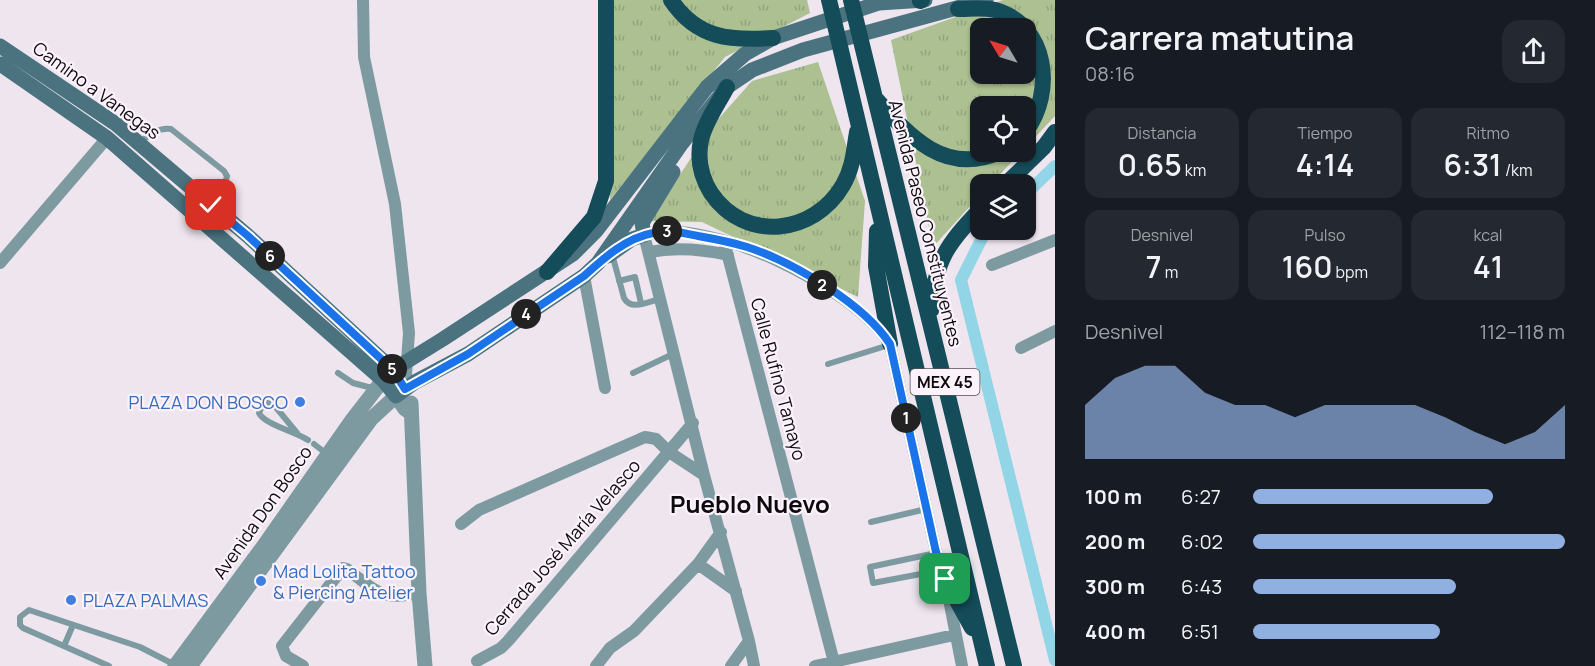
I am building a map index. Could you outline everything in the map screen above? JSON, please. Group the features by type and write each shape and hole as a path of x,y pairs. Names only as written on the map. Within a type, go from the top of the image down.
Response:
{"highway":[{"path":"547,272 594,217 606,181 606,0"},
{"path":"671,0 691,22 710,33 742,40 773,38"},
{"name":"MEX 45","path":"829,0 987,666"},
{"name":"Avenida Paseo Constituyentes","path":"851,0 1014,666"},
{"path":"958,9 980,8 1004,14 1023,26 1036,42 1044,64 1045,87 1040,109 1036,115"},
{"path":"727,87 704,130 701,141 700,168 714,198 730,214 750,224 785,226 808,218 826,206 840,191 849,172 859,125"},
{"path":"875,98 909,136 934,152 956,158 970,158"},
{"path":"1016,174 1044,147 1055,132"},
{"path":"878,206 876,266 890,344"},
{"path":"931,325 933,288 941,260 958,233 970,220"},
{"path":"943,574 982,644"}],"main road":[{"path":"384,380 408,360 573,254 596,231 707,87 745,54 773,38 879,3 922,0"},
{"path":"605,258 682,143 727,87 752,70 803,50 986,0"},
{"name":"Camino a Vanegas","path":"0,46 116,124 248,236 384,380"},
{"name":"Camino a Vanegas","path":"0,64 107,138 400,393"},
{"path":"400,393 468,354 584,276 632,239 644,235 642,223 672,175 682,143"},
{"path":"443,339 435,355 437,361 449,363"}],"street":[{"path":"363,0 364,57 395,204 409,333 408,360 400,393 412,405 419,593 425,666"},
{"path":"0,263 107,138"},
{"path":"754,666 644,235 665,231 724,241 758,252 814,279 850,303 870,320 890,344 962,666"},
{"path":"992,266 1055,240"},
{"name":"Calle Rufino Tamayo","path":"724,241 835,663"},
{"path":"649,252 677,248 728,255"},
{"path":"584,276 605,388"},
{"path":"1021,348 1055,331"},
{"name":"Avenida Don Bosco","path":"179,666 333,458 384,380"},
{"name":"Avenida Don Bosco","path":"333,458 400,393"},
{"name":"Cerrada José María Velasco","path":"477,661 501,648 508,641 693,423"},
{"path":"461,524 478,510 639,439 651,437 656,439 669,452 704,475"},
{"path":"596,666 610,648 634,632 698,564 721,532"},
{"path":"698,564 736,591"},
{"path":"303,666 286,656 282,646 343,568 348,569 379,594 398,597 419,593"},
{"path":"815,666 954,635"},
{"path":"731,666 749,642"}],"lane":[{"path":"139,143 151,134 168,128 224,171 227,176 226,180 211,205"},
{"path":"605,258 619,281 627,304 632,306 660,299"},
{"path":"619,281 635,277 641,303"},
{"path":"828,364 890,344"},
{"path":"633,373 673,354"},
{"path":"338,373 353,383 384,380"},
{"path":"297,433 274,405 262,406 260,413 264,420 297,433 333,458"},
{"path":"871,522 927,508"},
{"path":"936,552 870,567 873,583 943,574"},
{"path":"109,666 23,628 20,625 20,617 29,610 150,651 179,666"},
{"path":"64,646 73,625"}],"green space":[{"path":"612,0 807,0 810,13 725,57 610,200"},
{"path":"1003,0 1055,0 1055,116 1036,136 1036,96 970,96 970,162 1012,162 1000,174 970,174 970,206 933,247 891,40"},
{"path":"818,62 865,201 858,297 702,222 649,221 713,125 752,81"}],"waterway":[{"path":"1036,184 1055,166"},
{"path":"981,240 961,280 1055,660"}],"place":[{"name":"PLAZA DON BOSCO","path":"300,402"},
{"name":"Mad Lolita Tattoo & Piercing Atelier","path":"261,581"},
{"name":"PLAZA PALMAS","path":"71,600"}],"district":[{"name":"Pueblo Nuevo","path":"750,503"}],"route":[{"path":"211,205 248,236 393,370 405,389 468,354 584,276 632,239 653,232 686,234 749,248 777,260 814,279 850,303 870,320 890,344 936,552 945,579"}]}
